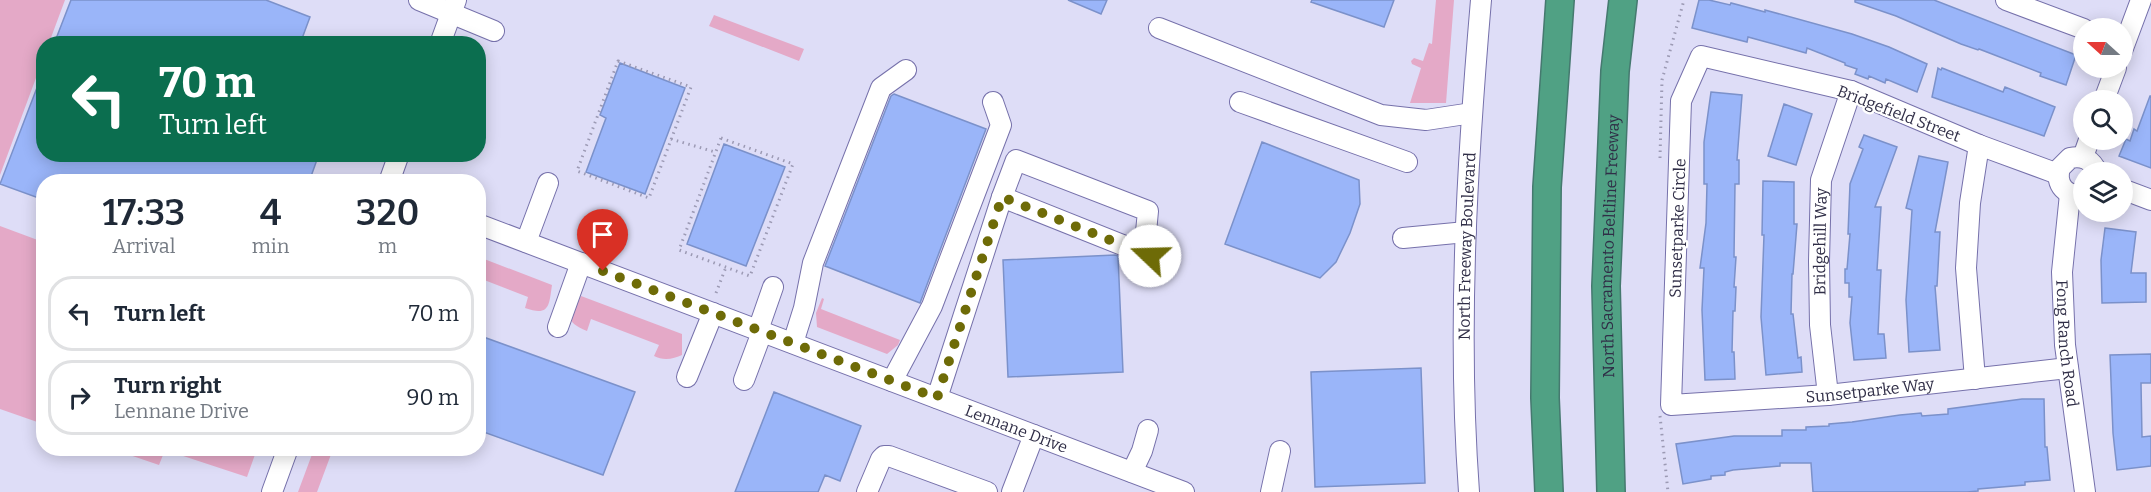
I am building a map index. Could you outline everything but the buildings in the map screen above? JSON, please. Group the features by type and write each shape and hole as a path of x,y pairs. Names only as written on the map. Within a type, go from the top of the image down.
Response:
{"highway":[{"path":"1549,492 1545,398 1547,187 1560,0"},
{"name":"North Sacramento Beltline Freeway","path":"1611,492 1606,286 1615,70 1623,0"}],"street":[{"path":"419,0 453,7 494,31"},
{"name":"North Freeway Boulevard","path":"1469,492 1465,394 1466,232 1481,0"},
{"path":"2006,0 2073,25"},
{"path":"2133,20 2141,0"},
{"path":"443,36 453,7"},
{"path":"1159,28 1381,115 1426,120 1472,113"},
{"name":"Bridgefield Street","path":"1701,56 1851,91 1979,145 2058,174"},
{"name":"Sunsetparke Circle","path":"1671,405 1681,101 1701,56"},
{"path":"794,344 813,263 881,88 906,70"},
{"name":"Bridgehill Way","path":"1828,395 1820,325 1821,180 1851,91"},
{"path":"892,381 932,306 1001,125 993,102"},
{"path":"1240,102 1407,162"},
{"path":"1975,379 1966,268 1970,202 1979,145"},
{"path":"2073,193 2061,186 2058,174 2060,168 2070,158 2083,150"},
{"path":"937,398 1002,197 1016,160 1148,211 1147,254 1002,197"},
{"path":"526,242 548,183"},
{"path":"2133,193 2151,200"},
{"name":"Fong Ranch Road","path":"2073,216 2062,272 2068,368 2085,492"},
{"name":"Lennane Drive","path":"486,227 1184,492"},
{"path":"1403,238 1466,232"},
{"path":"558,327 581,263"},
{"path":"744,380 773,287"},
{"path":"687,377 713,313"},
{"name":"Sunsetparke Way","path":"1671,405 1828,395 2068,368"},
{"path":"1131,472 1142,452 1148,430"},
{"path":"1012,492 1034,435"},
{"path":"1271,492 1280,451"},
{"path":"272,492 285,456"},
{"path":"867,492 881,459 889,456 987,492"}],"path":[{"path":"618,61 691,87 671,139 649,198 577,171 618,61"},
{"path":"721,138 793,164 750,276 726,267 680,250 721,138"},
{"path":"671,139 716,152"},
{"path":"716,293 726,267"}],"shaded area":[{"path":"0,0 65,0 52,36 36,36 36,78 0,175"},
{"path":"1436,0 1454,0 1446,103 1410,103 1421,68 1412,64 1411,61 1414,58 1423,61 1429,43 1432,44"},
{"path":"714,15 804,49 799,61 709,26"},
{"path":"0,226 36,239 36,422 0,409"},
{"path":"486,260 552,285 549,303 544,310 525,308 528,297 486,281"},
{"path":"581,296 682,334 682,355 668,359 657,358 654,356 659,345 591,319 587,331 579,327 571,321 571,317"},
{"path":"822,298 824,299 821,309 900,340 898,345 887,354 817,327 816,313"},
{"path":"133,456 163,456 159,465"},
{"path":"183,456 254,456 247,477"},
{"path":"311,456 330,456 317,492 298,492"}],"route":[{"path":"603,271 937,398 1002,197 1150,256"}]}
